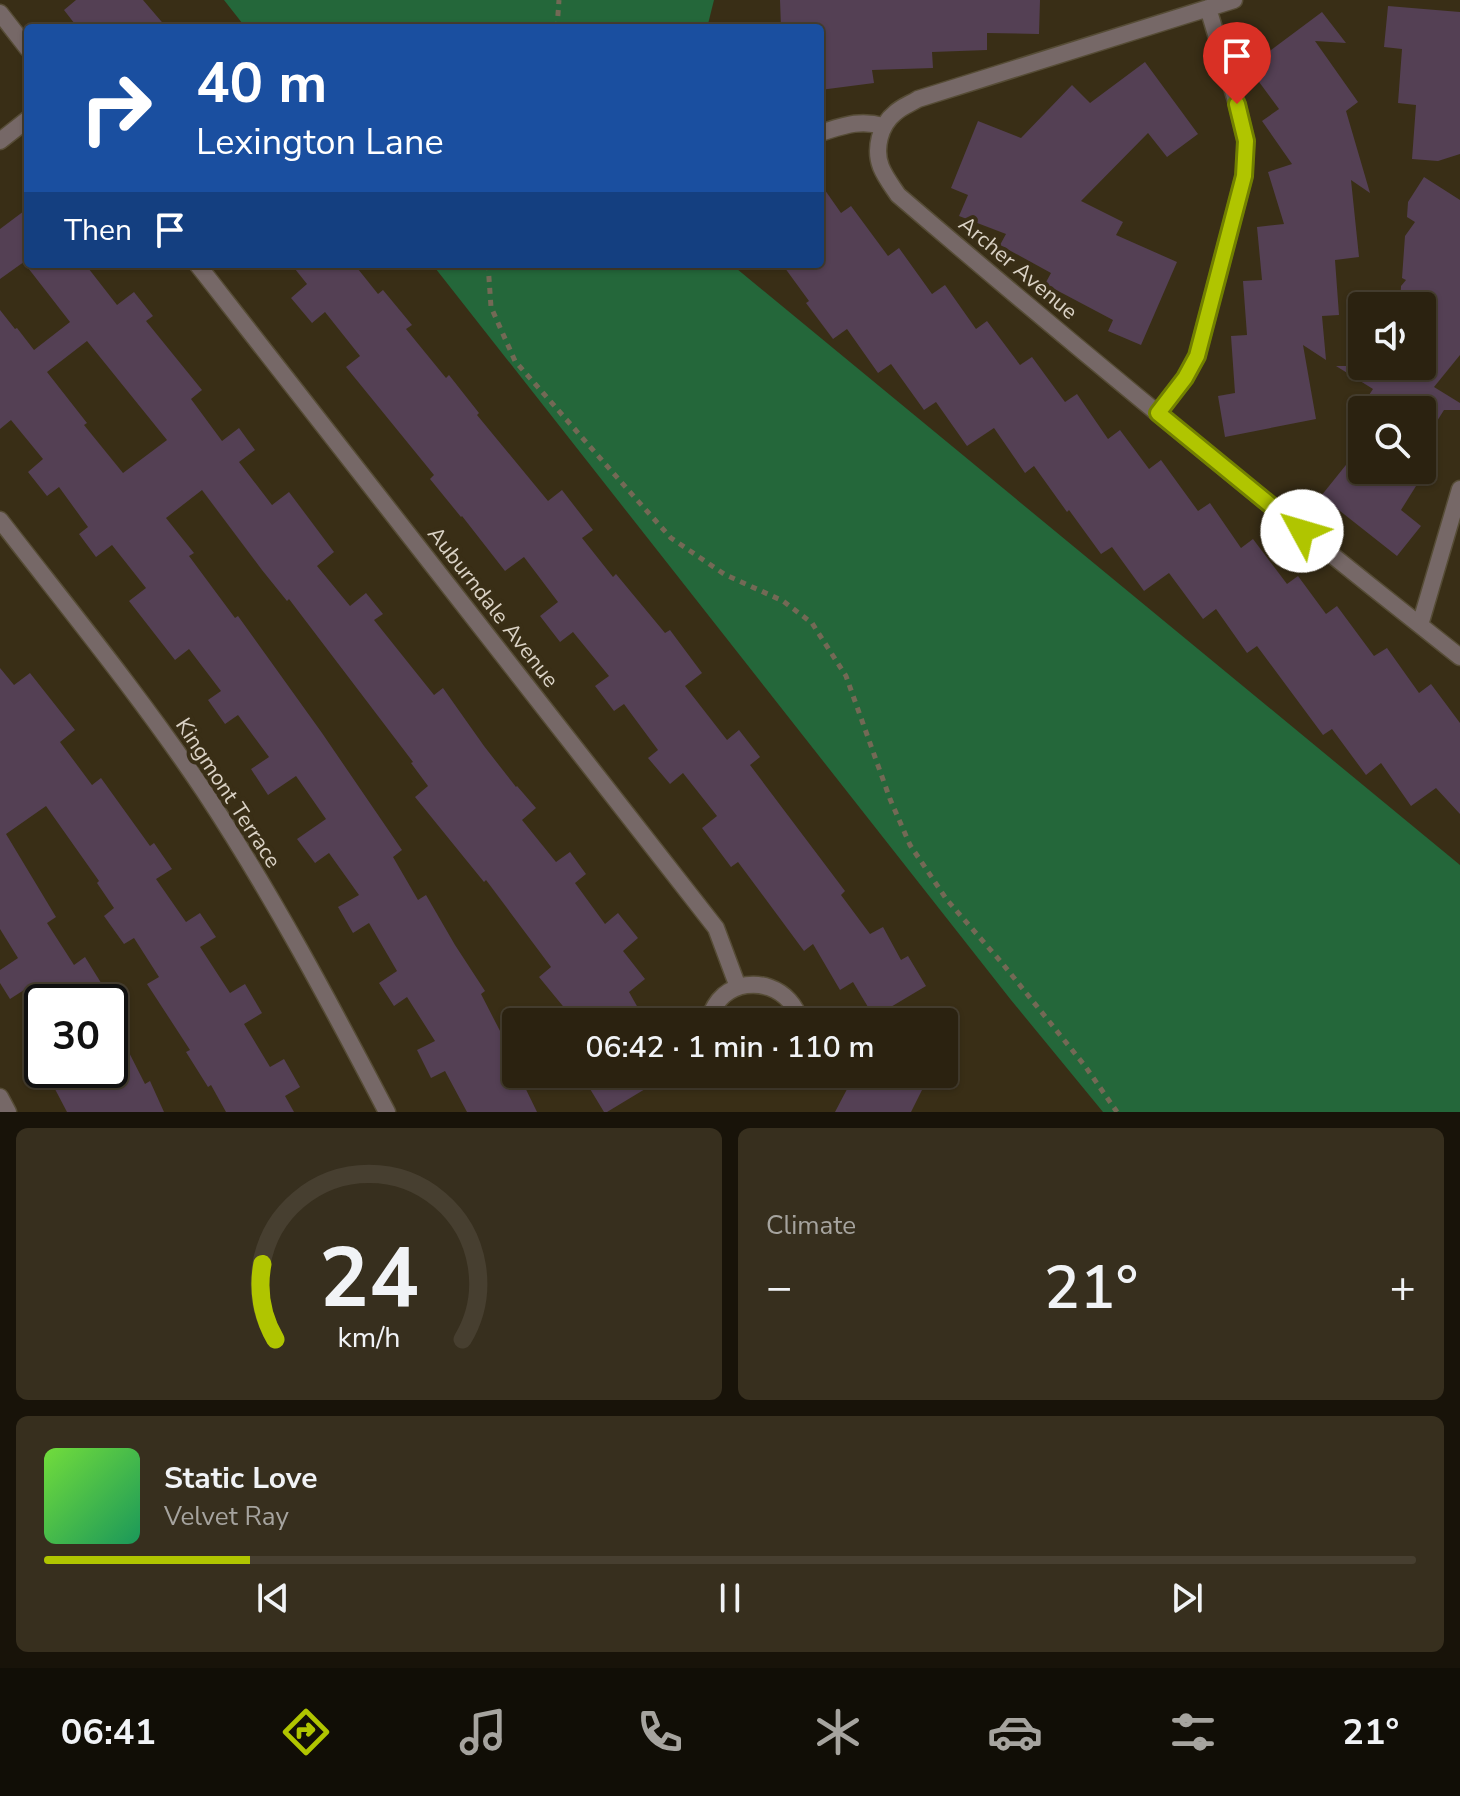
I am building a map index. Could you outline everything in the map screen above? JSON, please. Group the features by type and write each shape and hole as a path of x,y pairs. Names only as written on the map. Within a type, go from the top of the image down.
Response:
{"street":[{"path":"824,132 867,122 883,126 895,113 918,99 1234,0"},
{"path":"1158,413 1185,378 1197,356 1244,176 1246,141 1208,8"},
{"path":"0,13 24,44"},
{"path":"0,141 24,122"},
{"name":"Archer Avenue","path":"883,126 879,163 898,195 1158,413 1460,657"},
{"name":"Auburndale Avenue","path":"200,268 716,928 738,987"},
{"path":"1420,625 1460,489"},
{"name":"Kingmont Terrace","path":"0,520 128,684 204,791 257,874 387,1112"},
{"path":"713,1008 723,996 738,987 752,984 780,992 795,1008"},
{"path":"0,1097 8,1112"}],"path":[{"path":"557,24 559,0"},
{"path":"488,268 491,307 515,361 671,538 724,574 783,601 812,623 846,676 890,799 910,845 947,900 1085,1066 1117,1112"}],"green space":[{"path":"224,0 714,0 708,24 243,24"},
{"path":"435,268 736,268 1460,865 1460,1112 1103,1112 1011,1000"}],"building":[{"path":"76,0 143,0 164,24 75,24 64,10"},
{"path":"780,0 1040,0 1039,34 987,33 987,50 932,52 933,68 872,70 874,83 824,89 824,24 781,24"},
{"path":"1388,6 1460,12 1460,154 1438,161 1412,159 1416,105 1398,103 1402,49 1384,47"},
{"path":"1322,12 1346,43 1315,41 1358,102 1346,111 1370,193 1351,180 1359,257 1335,260 1339,315 1322,316 1326,360 1303,345 1316,419 1225,437 1218,396 1235,393 1231,336 1247,335 1243,281 1262,280 1257,227 1284,224 1268,172 1292,164 1262,121 1279,109 1248,67"},
{"path":"1145,62 1198,134 1167,157 1148,133 1081,201 1123,222 1116,235 1177,262 1141,345 1108,331 1113,320 1045,284 1051,273 1000,245 1006,234 959,216 968,195 951,188 978,121 1021,138 1072,85 1090,103"},
{"path":"1424,177 1460,200 1460,355 1434,387 1460,403 1460,410 1444,410 1436,423 1436,396 1368,396 1373,389 1359,380 1436,380 1436,292 1401,292 1406,280 1402,278 1405,236 1415,222 1407,217 1408,202"},
{"path":"824,189 841,213 851,206 888,256 899,248 932,294 945,285 976,329 987,321 1020,365 1032,357 1065,402 1077,394 1108,439 1120,430 1149,469 1161,460 1198,511 1210,503 1241,548 1253,539 1287,584 1298,576 1326,614 1337,606 1374,656 1387,648 1419,693 1431,684 1460,723 1460,814 1436,788 1411,806 1381,763 1366,775 1332,729 1323,735 1257,646 1247,653 1216,609 1203,619 1169,573 1144,591 1112,547 1101,554 1034,466 1025,473 994,428 967,446 936,402 924,410 891,364 878,373 847,329 833,339 806,303 809,301 785,268 824,268"},
{"path":"24,211 24,262 0,279 0,229"},
{"path":"28,268 88,268 117,305 134,292 153,316 146,321 202,390 191,399 222,441 239,428 255,450 239,462 272,505 289,492 334,552 317,566 350,606 366,593 383,614 374,620 434,695 443,688 484,746 536,808 522,820 556,862 570,852 586,874 575,883 605,924 618,913 638,938 623,951 645,979 629,992 638,1008 564,1008 539,977 551,967 486,880 484,882 415,797 428,786 413,762 202,490 166,518 194,553 189,556 235,618 238,616 402,850 393,857 418,900 426,895 485,991 481,994 502,1035 502,1088 525,1088 537,1112 467,1112 445,1071 431,1078 417,1050 435,1041 407,997 394,1006 379,983 397,971 369,923 353,933 338,907 359,895 329,853 315,863 297,839 326,819 296,776 268,795 251,769 269,757 238,715 225,724 208,700 221,691 189,649 175,660 129,601 146,588 112,545 96,557 79,534 88,527 59,487 47,496 28,472 43,459 11,420 0,429 0,310 34,350 70,322","holes":["87,341 167,440 123,473 84,425 87,423 47,372"]},
{"path":"294,268 357,268 378,294 383,290 412,325 406,329 446,378 449,375 479,413 477,415 548,501 562,490 593,530 582,538 665,633 670,630 702,673 685,686 727,740 739,730 760,757 750,765 845,891 841,895 870,934 883,927 901,960 908,956 926,986 889,1008 869,1008 853,982 840,990 813,944 804,951 738,862 731,867 702,828 717,816 683,773 670,784 648,758 658,750 624,704 614,711 595,686 609,676 573,632 560,642 540,616 558,602 524,557 505,571 430,479 434,475 346,367 360,356 325,312 312,323 291,298 307,284"},
{"path":"1336,366 1348,366 1348,373"},
{"path":"1348,462 1348,484 1417,484 1401,510 1421,526 1397,556 1321,496"},
{"path":"0,668 14,685 30,673 75,730 60,742 92,785 101,778 150,846 154,843 172,869 156,879 186,922 200,913 216,937 200,947 230,993 245,984 262,1013 244,1024 270,1067 284,1059 300,1087 285,1096 294,1112 226,1112 211,1085 208,1087 186,1052 190,1050 147,984 159,977 134,938 124,944 104,916 114,908 97,883 99,881 46,806 6,834 56,917 47,923 74,965 85,957 102,984 24,984 24,990 10,999 0,983 0,970 18,958 0,929"},
{"path":"128,1050 145,1084 150,1081 164,1112 67,1112 54,1088 128,1088"},
{"path":"589,1088 647,1088 607,1112 604,1112"},
{"path":"848,1088 923,1088 911,1112 835,1112"}],"route":[{"path":"1237,104 1246,141 1244,176 1197,356 1185,378 1158,413 1302,531"}]}
